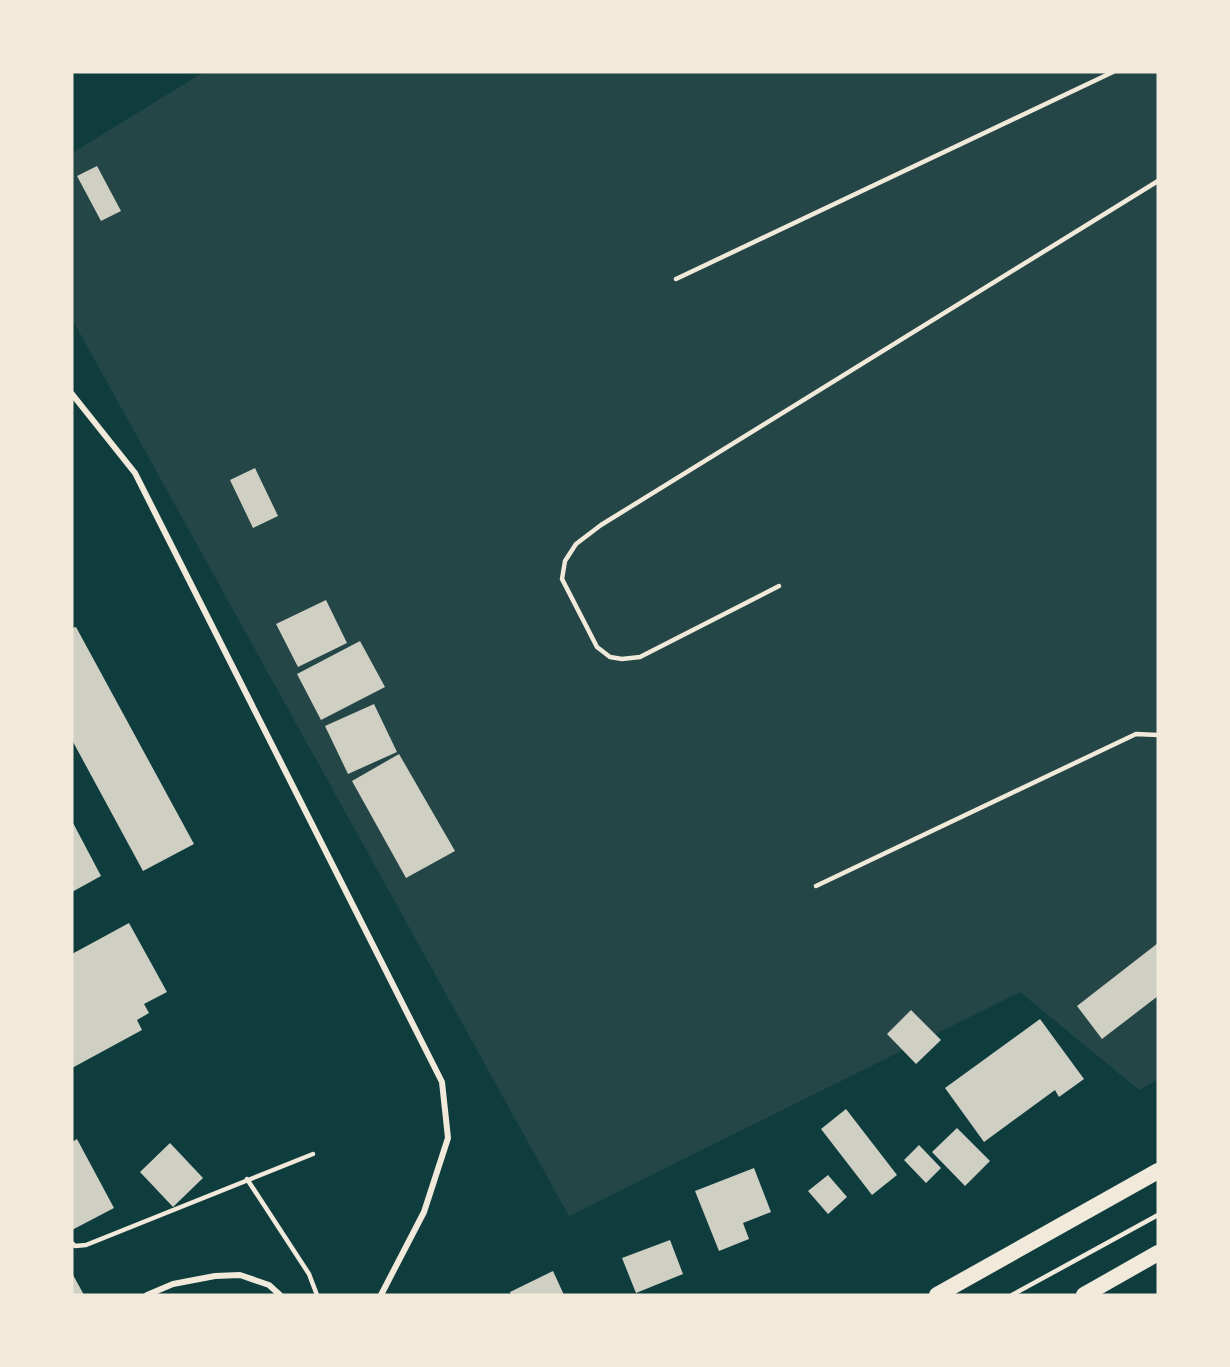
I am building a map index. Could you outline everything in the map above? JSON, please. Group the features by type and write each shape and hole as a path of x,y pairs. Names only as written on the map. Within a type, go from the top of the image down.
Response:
{"highway":[{"path":"937,1295 1158,1171"},
{"path":"1084,1295 1158,1252"}],"street":[{"path":"72,394 135,473 442,1083 448,1138 424,1212 381,1295"},
{"path":"147,1295 172,1284 215,1276 240,1275 270,1285 280,1295"}],"lane":[{"path":"676,279 1113,72"},
{"path":"779,586 640,657 622,659 610,657 597,647 562,579 565,561 576,544 601,525 1158,181"},
{"path":"816,886 1136,734 1158,735"},
{"path":"72,1243 75,1246 86,1245 313,1154"},
{"path":"247,1179 309,1274 317,1295"},
{"path":"1012,1295 1158,1215"}],"shaded area":[{"path":"204,72 1158,72 1158,1079 1139,1090 1020,992 569,1216 72,319 72,153"}],"building":[{"path":"97,166 121,211 101,221 77,176"},
{"path":"255,468 278,516 253,528 230,480"},
{"path":"326,600 347,643 298,667 276,624"},
{"path":"76,627 194,844 143,871 72,740 72,628"},
{"path":"360,641 385,687 321,720 297,674"},
{"path":"374,704 397,752 348,774 325,726"},
{"path":"399,754 455,851 406,878 352,781"},
{"path":"72,821 101,876 72,892"},
{"path":"129,923 167,992 144,1004 149,1013 137,1020 142,1030 72,1068 72,954"},
{"path":"1158,943 1158,996 1102,1039 1077,1006"},
{"path":"911,1010 941,1040 916,1064 887,1034"},
{"path":"1040,1019 1084,1079 1059,1097 1055,1090 984,1142 945,1088"},
{"path":"846,1109 897,1175 872,1195 821,1129"},
{"path":"957,1128 990,1161 965,1186 932,1152"},
{"path":"77,1139 114,1208 72,1230 72,1142"},
{"path":"170,1143 203,1178 173,1207 140,1172"},
{"path":"919,1145 941,1168 926,1183 904,1160"},
{"path":"754,1168 771,1212 743,1223 749,1239 719,1251 695,1191"},
{"path":"828,1175 847,1197 828,1214 808,1191"},
{"path":"670,1240 683,1274 636,1293 622,1258"},
{"path":"553,1271 564,1295 511,1295 510,1292"},
{"path":"72,1273 84,1295 72,1295"}]}
